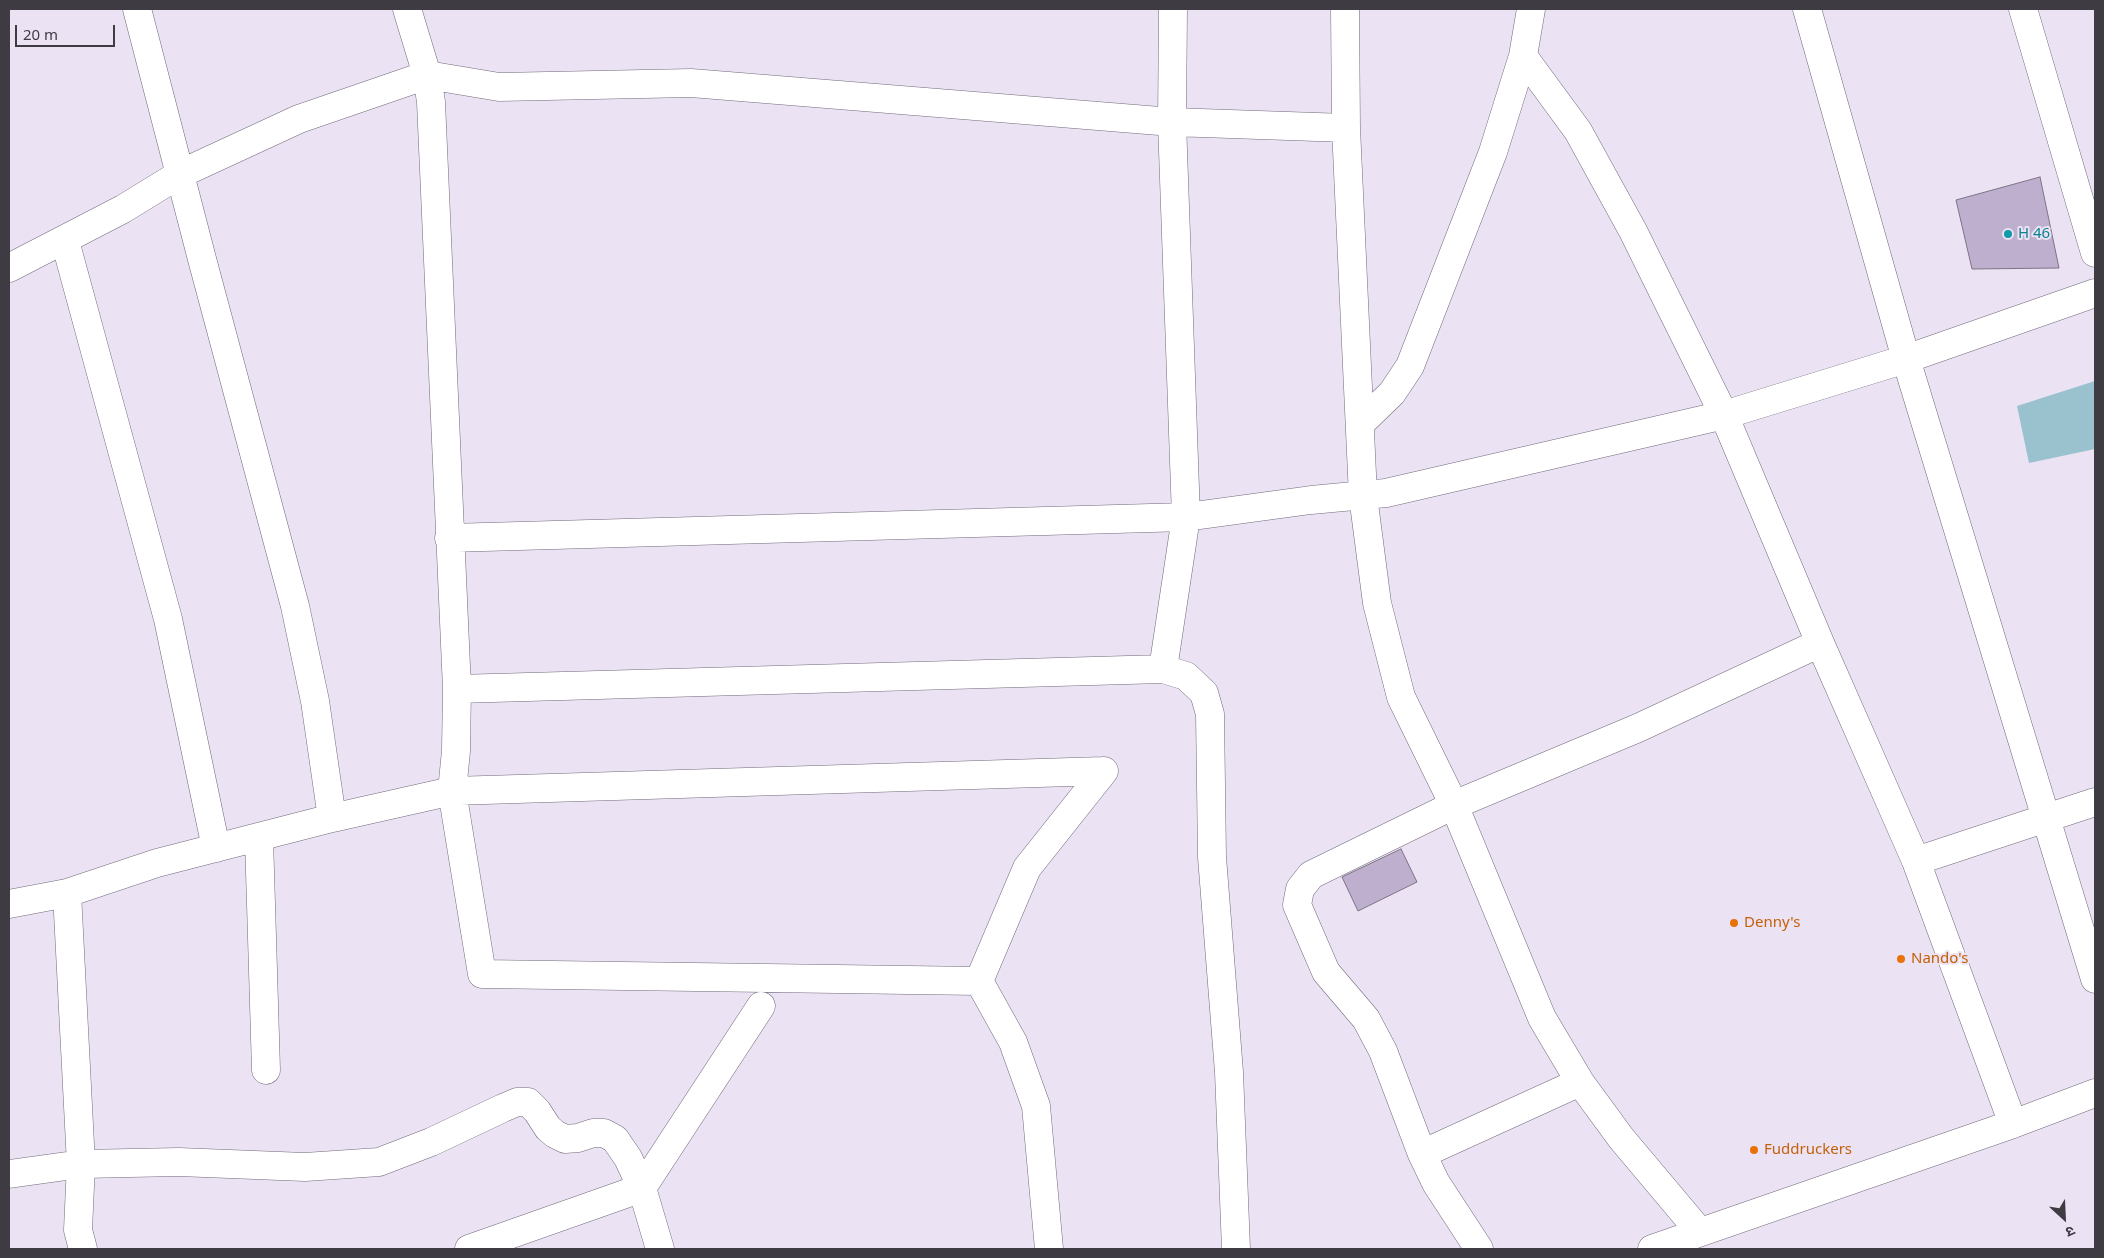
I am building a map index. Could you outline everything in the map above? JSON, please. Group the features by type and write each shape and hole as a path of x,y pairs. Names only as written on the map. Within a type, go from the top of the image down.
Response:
{"street":[{"path":"137,9 295,606 315,701 332,818"},
{"path":"407,9 427,75 431,102 457,689 456,751 452,791 482,974 979,980"},
{"path":"1163,668 1186,517 1172,122 1173,9"},
{"path":"1345,9 1346,128 1363,496 1377,603 1401,697 1454,805 1542,1018 1580,1082 1621,1138 1700,1232"},
{"path":"1360,424 1392,393 1410,366 1494,152 1523,56 1531,9"},
{"path":"1806,9 1906,359 2095,979"},
{"path":"2023,9 2095,253"},
{"path":"1523,56 1578,131 1633,231 1724,415 1820,643 1916,861 2014,1124"},
{"path":"9,268 123,209 180,174 299,119 427,75 498,87 691,83 1172,122 1346,128"},
{"path":"65,240 168,620 216,848"},
{"path":"450,538 1186,517 1311,500 1386,493 1724,415 1906,359 2095,293"},
{"path":"1479,1249 1436,1183 1422,1154 1383,1051 1366,1019 1326,972 1297,905 1300,889 1311,875 1454,805 1638,728 1820,643"},
{"path":"457,689 1163,668 1186,676 1204,693 1210,714 1212,857 1229,1072 1236,1249"},
{"path":"9,904 67,892 157,863 332,818 452,791 1104,771 1027,868 979,980"},
{"path":"1916,861 2095,802"},
{"path":"260,838 266,1070"},
{"path":"67,892 80,1164 78,1230 83,1249"},
{"path":"979,980 1013,1042 1036,1106 1049,1249"},
{"path":"469,1249 642,1188 761,1006"},
{"path":"1422,1154 1580,1082"},
{"path":"1652,1249 2014,1124 2095,1093"},
{"path":"9,1174 80,1164 179,1162 305,1168 379,1162 431,1142 517,1102 528,1102 538,1110 548,1128 565,1139 578,1138 593,1133 604,1133 615,1139 628,1158 642,1188 660,1249"}],"water":[{"path":"2095,381 2095,449 2029,463 2017,406"}],"building":[{"name":"H 46","path":"2040,177 2059,268 1972,269 1956,200"},
{"path":"1401,849 1417,882 1358,911 1342,877"}],"place":[{"name":"H 46","path":"2008,234"},
{"name":"Denny's","path":"1734,923"},
{"name":"Nando's","path":"1901,959"},
{"name":"Fuddruckers","path":"1754,1150"}]}
